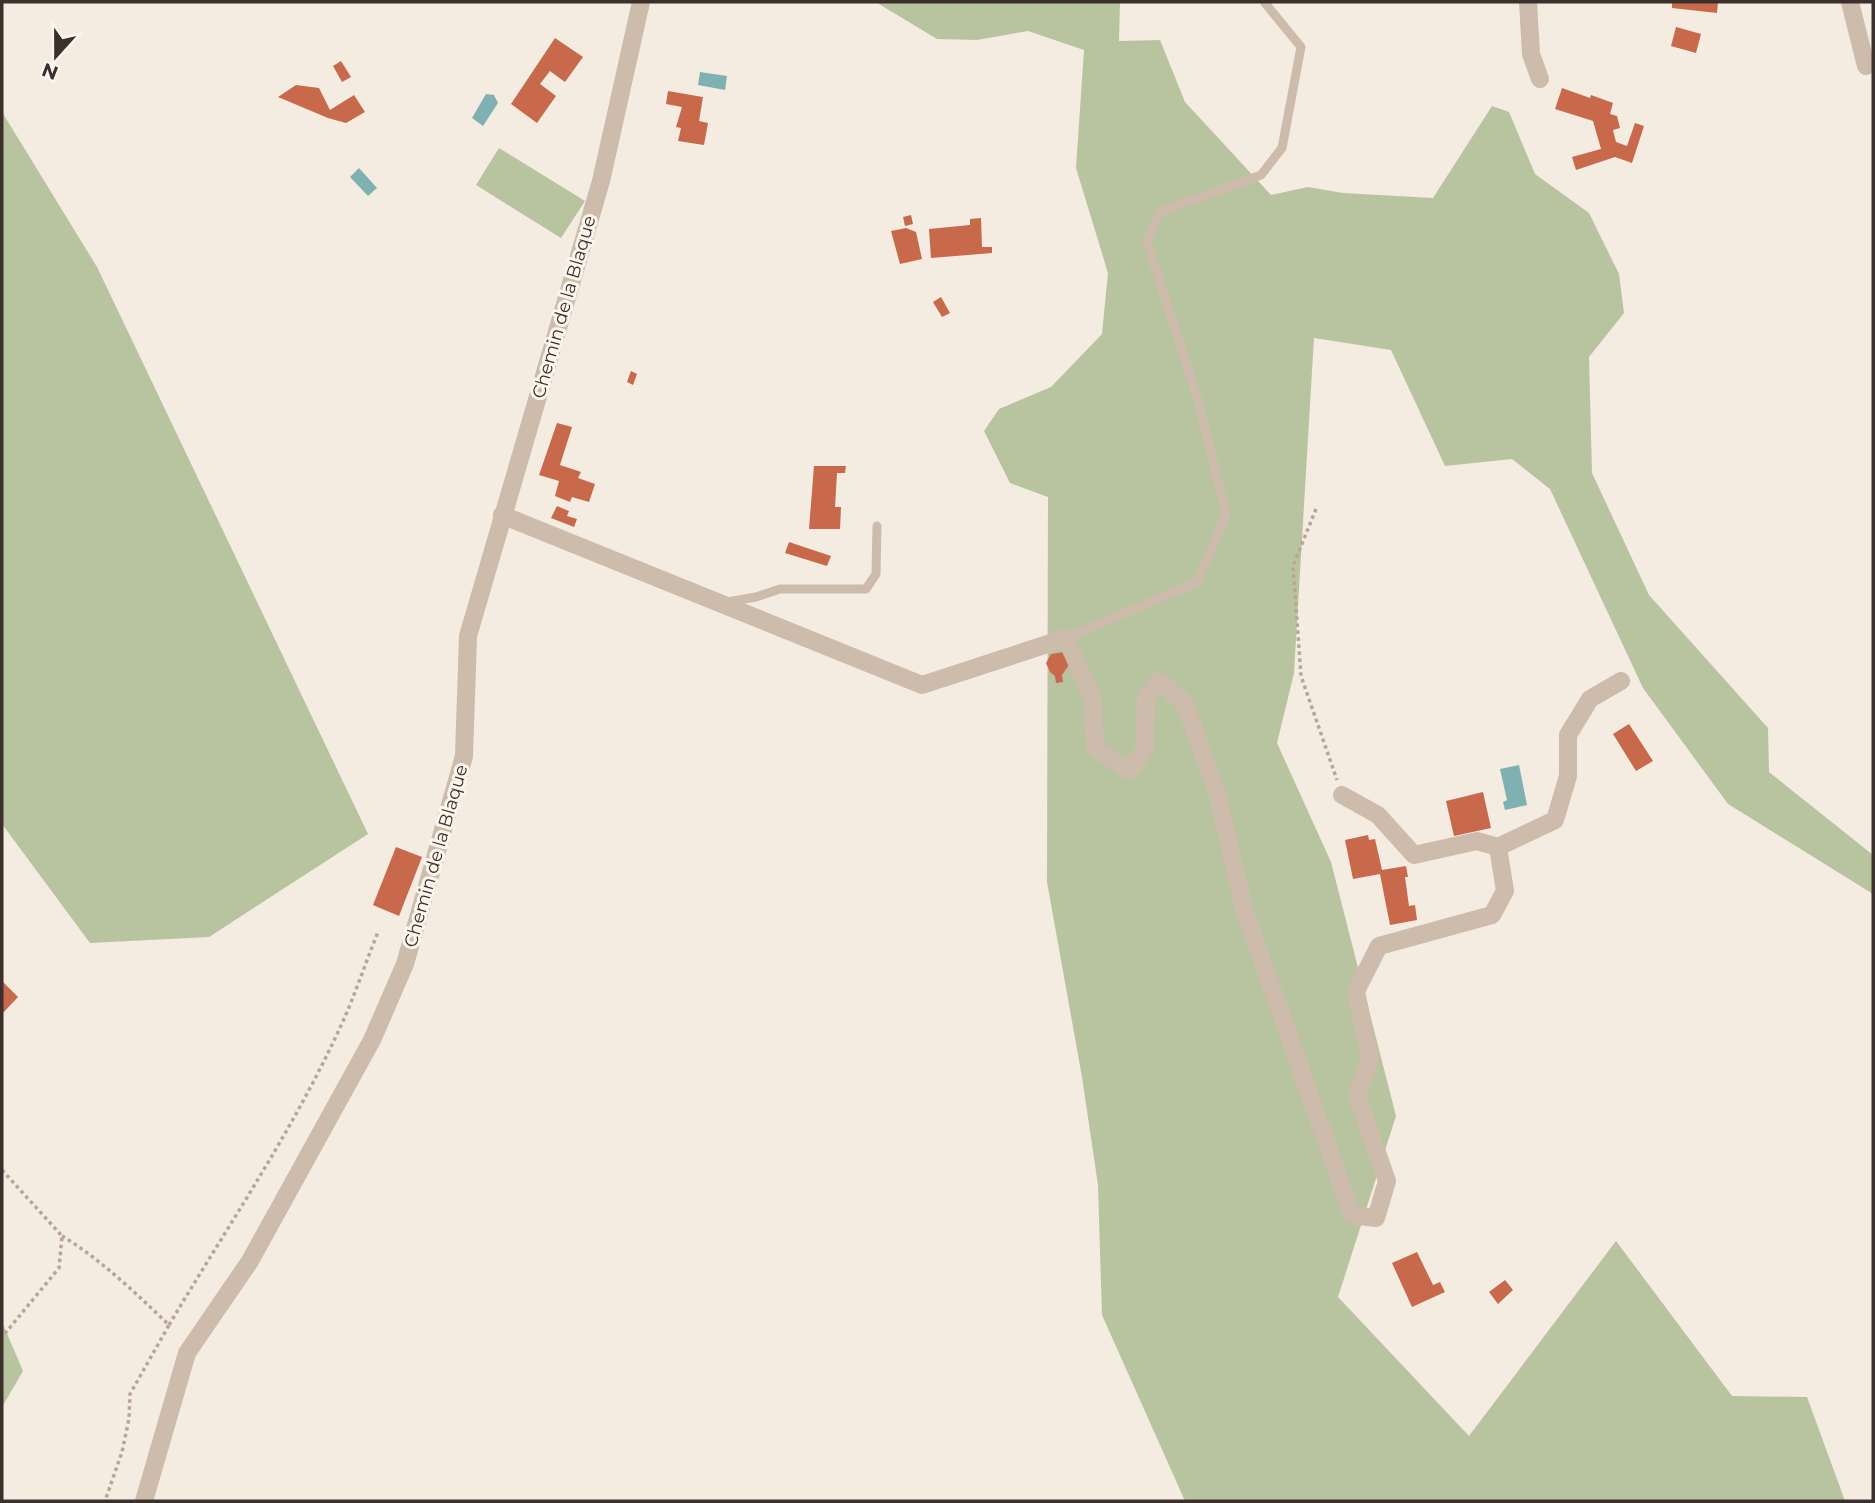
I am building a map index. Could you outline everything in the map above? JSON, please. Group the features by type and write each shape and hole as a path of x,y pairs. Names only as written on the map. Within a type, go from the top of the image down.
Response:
{"street":[{"name":"Chemin de la Blaque","path":"144,1501 187,1353 250,1261 372,1040 405,964 464,756 468,636 601,181 641,2"},
{"path":"1528,2 1531,54 1540,79"},
{"path":"1850,2 1866,66"},
{"path":"502,515 922,685 1066,638 1092,697 1095,747 1129,771 1145,750 1146,697 1159,681 1185,704 1217,793 1244,909 1352,1215 1377,1218 1387,1181 1357,1095 1370,1059 1356,991 1379,946 1492,915 1505,891 1498,847"},
{"path":"1342,795 1378,815 1414,855 1478,841 1498,847 1555,820 1568,776 1568,735 1590,699 1621,681"}],"lane":[{"path":"1066,638 1198,582 1226,513 1198,400 1147,242 1159,212 1261,175 1282,148 1301,47 1265,3"},
{"path":"719,604 780,589 866,589 876,574 877,526"}],"path":[{"path":"1316,509 1293,566 1301,676 1342,795"},
{"path":"105,1501 122,1452 129,1419 130,1394 311,1084 347,1012 378,932"},
{"path":"2,1170 62,1236 74,1242 137,1294 169,1325"},
{"path":"2,1337 59,1268 62,1236"}],"green space":[{"path":"879,2 1120,2 1119,41 1160,40 1185,102 1271,195 1308,187 1343,193 1433,198 1492,106 1509,112 1535,174 1589,213 1619,274 1624,313 1589,357 1592,473 1649,595 1768,728 1769,772 1873,855 1873,894 1728,804 1643,688 1550,489 1512,459 1445,466 1391,350 1314,338 1294,673 1277,743 1331,862 1396,1116 1338,1297 1469,1436 1616,1241 1732,1396 1807,1397 1845,1501 1185,1501 1102,1315 1098,1185 1082,1077 1047,882 1048,497 1010,483 984,431 999,409 1051,387 1102,334 1108,273 1076,168 1084,50 1028,31 977,40 937,39"},
{"path":"2,112 97,267 368,834 209,937 90,943 2,824"},
{"path":"499,148 585,201 561,238 476,185"},
{"path":"2,1322 23,1371 2,1407"}],"water":[{"path":"700,72 727,76 725,90 698,85"},
{"path":"486,94 494,95 498,103 483,126 472,118"},
{"path":"359,168 377,188 368,196 350,177"},
{"path":"1519,765 1527,805 1505,810 1503,802 1507,800 1500,769"}],"building":[{"path":"1672,2 1718,2 1717,13 1672,8"},
{"path":"1676,27 1701,34 1696,53 1671,46"},
{"path":"555,38 583,57 565,82 550,71 540,84 556,96 537,123 511,104"},
{"path":"341,61 351,77 342,82 333,66"},
{"path":"296,85 319,88 330,110 354,95 365,112 346,123 278,97"},
{"path":"1562,88 1613,103 1610,114 1617,116 1620,128 1613,130 1616,142 1627,146 1635,123 1644,126 1632,163 1615,157 1576,170 1572,157 1601,149 1593,121 1555,109"},
{"path":"668,91 703,97 699,121 708,123 704,145 678,141 681,128 676,127 682,107 666,104"},
{"path":"911,215 913,224 905,226 903,217"},
{"path":"981,218 982,247 992,247 992,253 931,258 929,229 970,225 970,219"},
{"path":"906,228 916,232 922,259 900,264 891,231"},
{"path":"941,297 950,313 942,317 933,302"},
{"path":"631,371 637,374 633,385 627,382"},
{"path":"557,423 572,427 560,465 581,472 578,478 595,484 589,502 572,497 570,502 555,496 559,481 539,475"},
{"path":"814,466 846,466 845,473 837,473 835,507 841,507 840,529 809,529"},
{"path":"557,506 569,511 567,516 577,519 574,527 551,518"},
{"path":"789,542 831,556 827,566 785,553"},
{"path":"1064,652 1071,662 1062,675 1063,682 1056,683 1055,676 1046,663 1051,654"},
{"path":"1629,724 1653,761 1636,771 1613,734"},
{"path":"1483,792 1491,828 1454,836 1446,801"},
{"path":"1368,835 1369,840 1375,839 1382,870 1406,866 1409,906 1415,905 1417,920 1390,925 1380,874 1353,879 1345,840"},
{"path":"396,847 422,857 399,916 373,905"},
{"path":"2,981 18,997 2,1014"},
{"path":"1417,1252 1433,1285 1440,1282 1445,1292 1412,1307 1392,1263"},
{"path":"1505,1280 1513,1290 1498,1304 1489,1292"}]}
